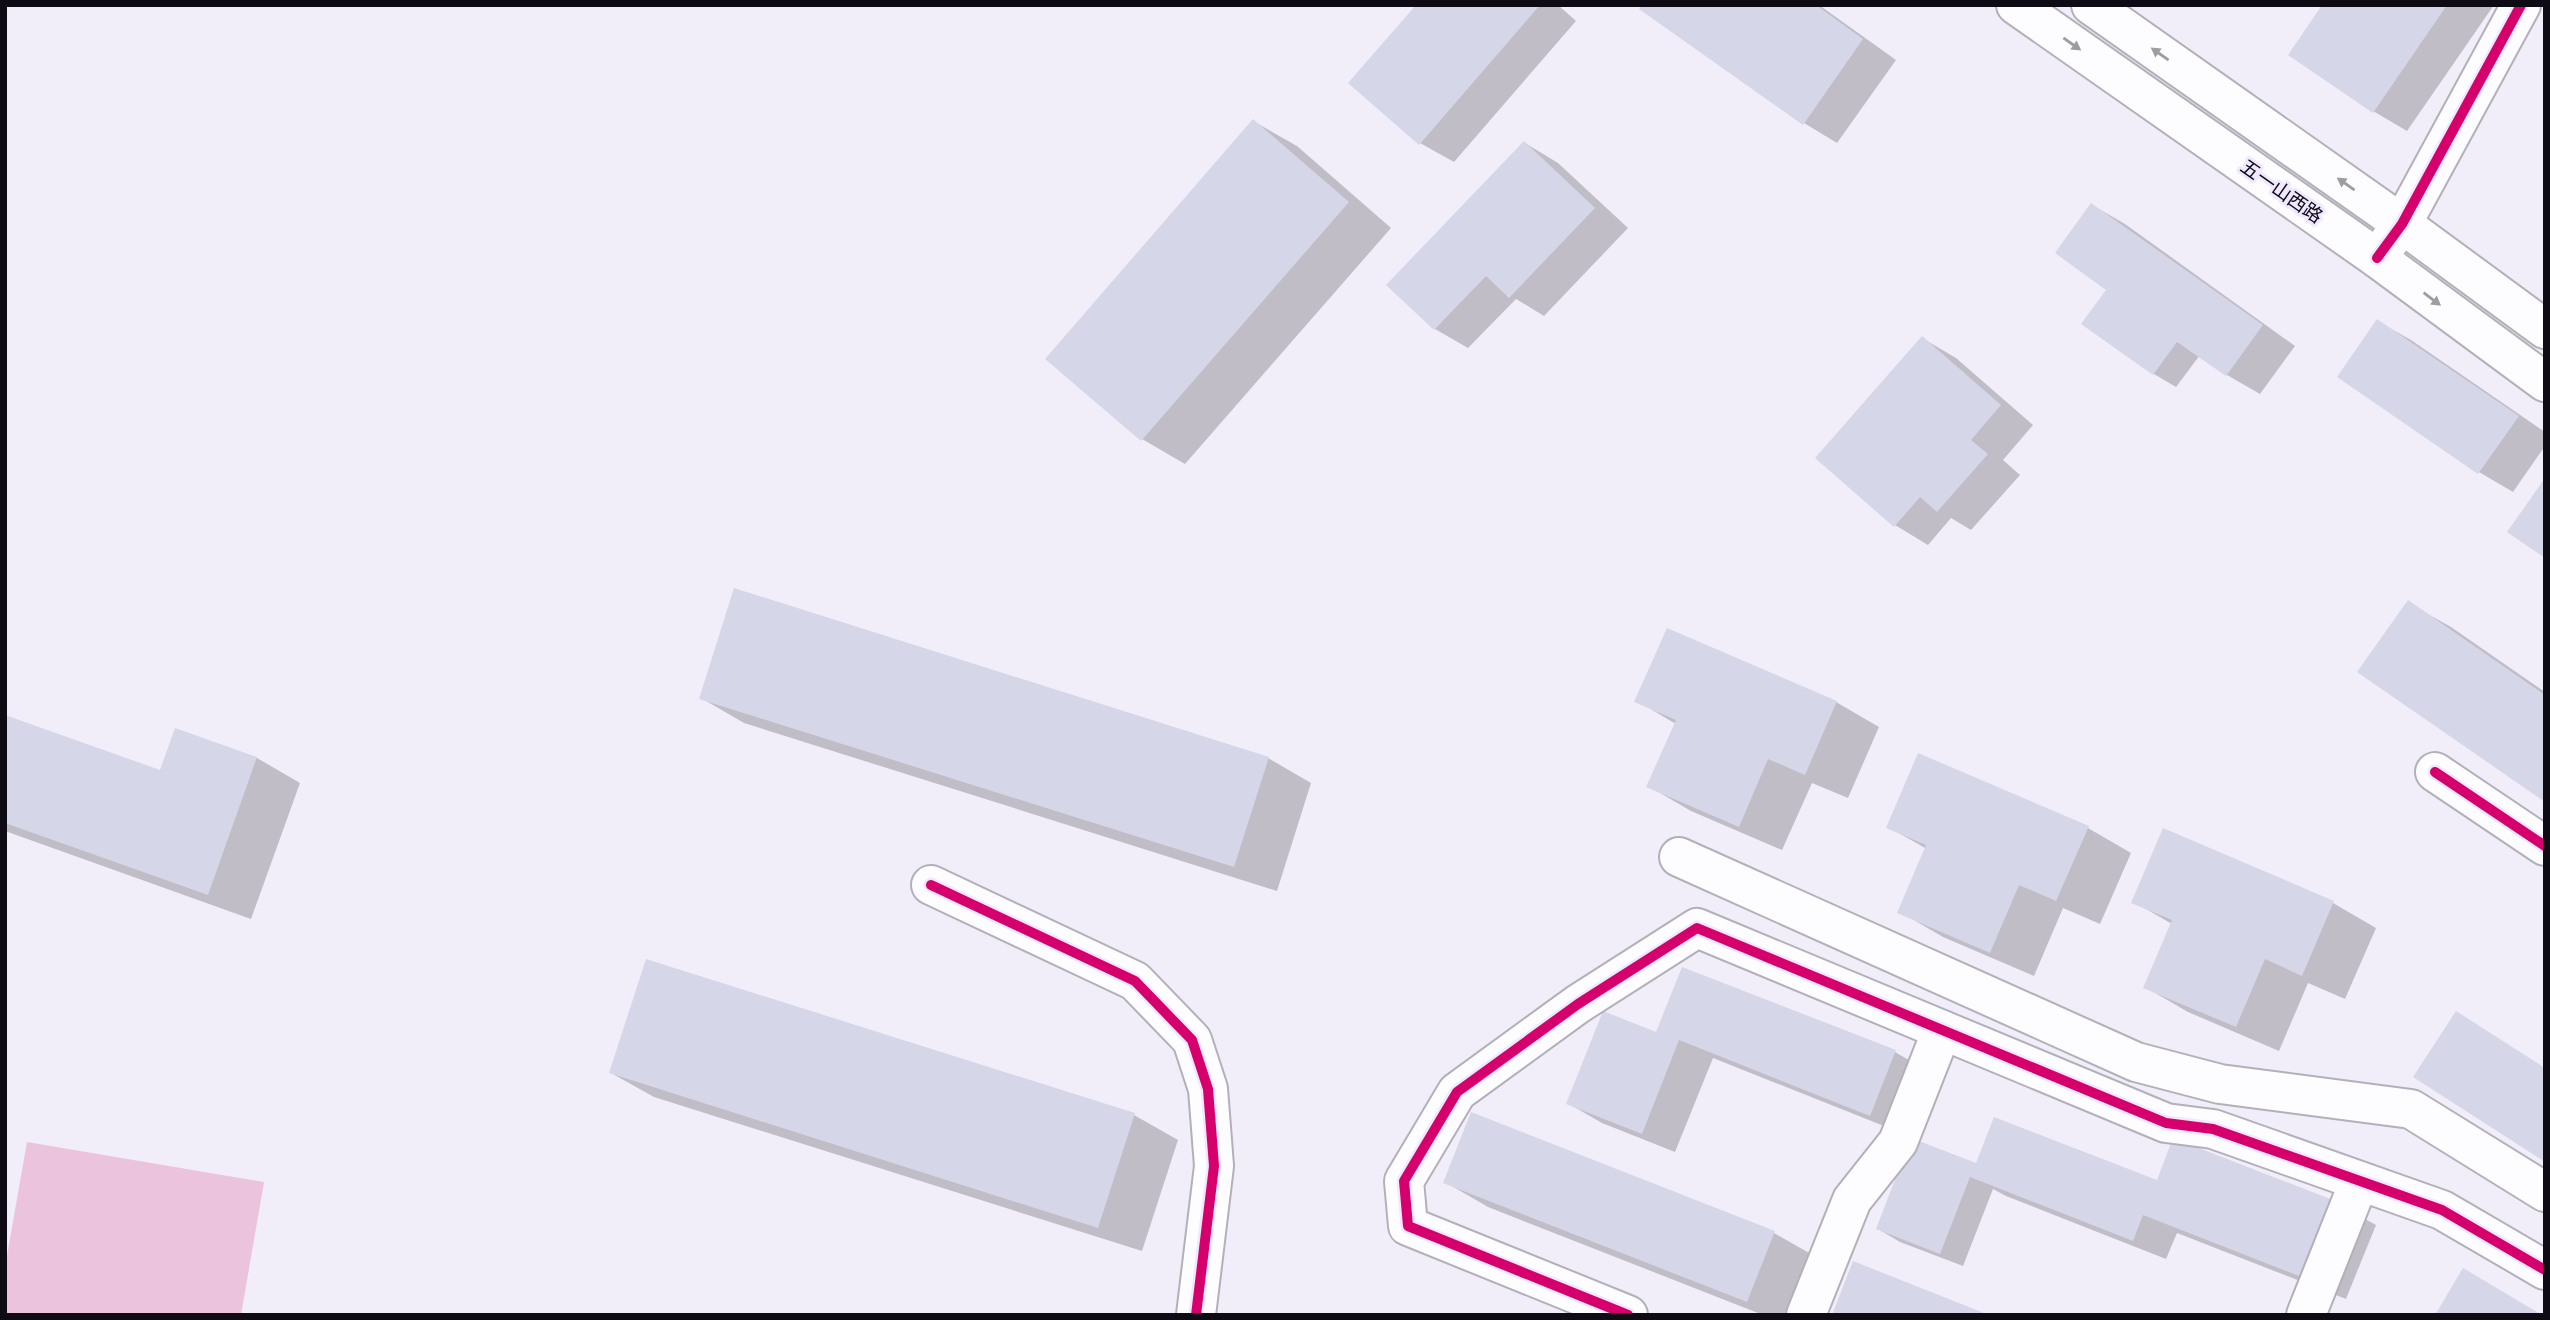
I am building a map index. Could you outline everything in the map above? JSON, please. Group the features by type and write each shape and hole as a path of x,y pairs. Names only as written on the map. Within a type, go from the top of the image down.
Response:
{"street":[{"name":"五一山西路","path":"2017,5 2377,258 2545,382"},
{"path":"2091,5 2402,223 2545,330"},
{"path":"2377,258 2402,223 2521,5"},
{"path":"2435,772 2545,846"},
{"path":"1679,857 2136,1062 2220,1084 2412,1109 2545,1192"},
{"path":"931,885 1135,981 1192,1040 1208,1089 1214,1166 1196,1315"},
{"path":"1628,1315 1408,1226 1404,1181 1457,1092 1578,1004 1697,928 2166,1123 2213,1129 2442,1210 2545,1270"},
{"path":"1806,1315 1853,1200 1898,1142 1942,1030"},
{"path":"2306,1315 2359,1182"}],"shaded area":[{"path":"27,1142 264,1182 241,1315 5,1315 5,1267"}],"building":[{"path":"1416,5 1540,5 1419,145 1348,83"},
{"path":"1642,5 1816,5 1863,39 1803,125 1639,9"},
{"path":"2322,5 2447,5 2373,113 2288,55"},
{"path":"1253,119 1349,202 1141,441 1045,359"},
{"path":"1524,141 1595,208 1509,298 1486,276 1434,330 1386,285"},
{"path":"2091,203 2263,325 2226,376 2177,342 2153,375 2081,324 2106,290 2055,253"},
{"path":"2377,319 2519,416 2478,474 2337,377"},
{"path":"1922,336 2001,405 1971,440 1988,454 1937,512 1920,497 1894,527 1815,458"},
{"path":"2545,478 2545,558 2507,532"},
{"path":"734,588 1269,757 1234,867 699,699"},
{"path":"2408,600 2545,695 2545,802 2357,672"},
{"path":"1667,628 1837,701 1805,775 1768,759 1739,827 1646,787 1676,720 1634,702"},
{"path":"5,715 160,770 175,728 257,757 208,895 5,823"},
{"path":"1918,753 2089,826 2056,901 2019,885 1990,953 1897,913 1926,845 1886,828"},
{"path":"2163,828 2334,901 2302,976 2265,959 2236,1027 2143,988 2172,920 2131,903"},
{"path":"646,959 1135,1113 1098,1228 609,1073"},
{"path":"1682,967 1896,1050 1870,1116 1679,1040 1642,1134 1566,1104 1603,1011 1656,1032"},
{"path":"2456,1011 2545,1068 2545,1162 2413,1077"},
{"path":"1471,1112 1775,1231 1747,1302 1443,1183"},
{"path":"1994,1117 2157,1180 2173,1138 2343,1204 2312,1281 2143,1215 2133,1241 1970,1177 1940,1254 1876,1229 1911,1138 1976,1163"},
{"path":"1853,1261 1989,1315 1832,1315"},
{"path":"2463,1268 2542,1315 2435,1315"}],"cycle path":[{"path":"2377,258 2402,224 2521,5"},
{"path":"2435,772 2545,846"},
{"path":"931,885 1135,981 1192,1040 1208,1089 1214,1166 1196,1315"},
{"path":"1628,1315 1408,1226 1404,1181 1457,1092 1578,1004 1697,928 2166,1123 2213,1129 2442,1210 2545,1270"}]}
